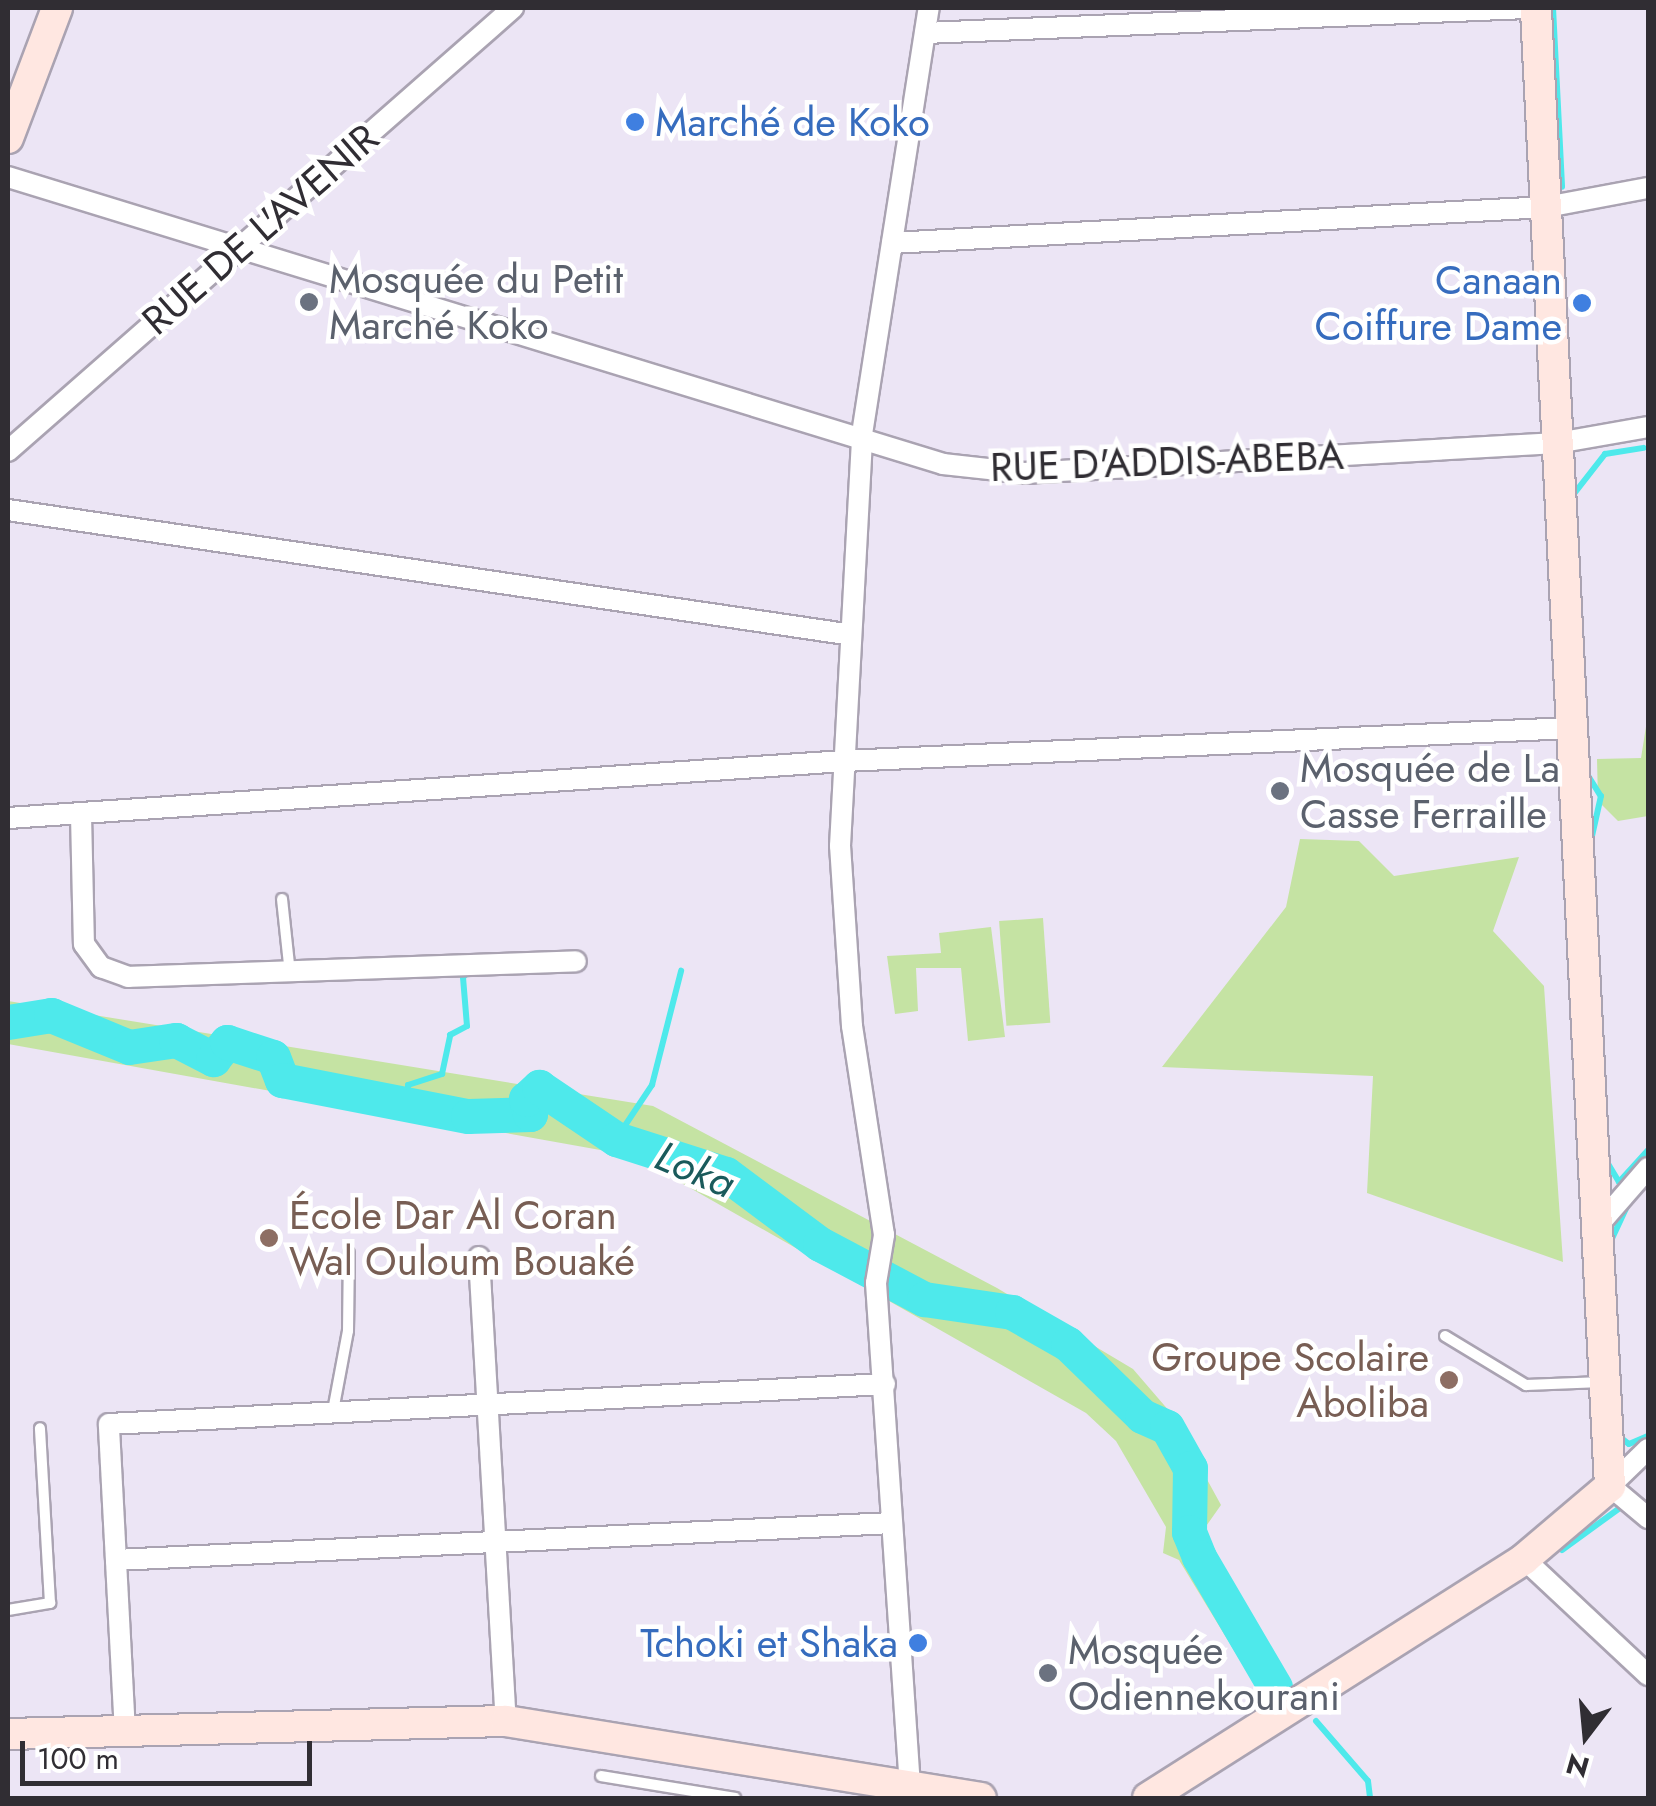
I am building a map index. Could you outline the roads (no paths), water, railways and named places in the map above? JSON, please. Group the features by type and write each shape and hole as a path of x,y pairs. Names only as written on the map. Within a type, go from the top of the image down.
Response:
{"street":[{"path":"8,138 57,8"},
{"name":"RUE DE L'AVENIR","path":"8,451 513,8"},
{"path":"920,1791 892,1523 876,1283 884,1235 852,1026 844,762 846,634 862,434 928,8"},
{"path":"924,34 1527,8"},
{"path":"1536,8 1594,1231 1610,1486 1648,1518"},
{"name":"RUE D'ADDIS-ABEBA","path":"8,177 862,434 943,464 1024,472 1557,443 1648,427"},
{"path":"892,243 1546,207 1648,188"},
{"path":"8,510 846,634"},
{"path":"8,818 844,762 1570,728"},
{"path":"81,815 84,944 101,967 128,977 290,975 576,961"},
{"path":"1594,1231 1648,1168"},
{"path":"479,1257 506,1721"},
{"path":"124,1733 109,1424 885,1384"},
{"path":"1155,1797 1524,1559 1648,1449"},
{"path":"116,1560 892,1523"},
{"path":"1524,1559 1648,1674"},
{"path":"8,1734 506,1721 981,1798"}],"lane":[{"path":"282,899 290,975"},
{"path":"333,1410 348,1331 348,1253"},
{"path":"1445,1336 1526,1385 1603,1382"},
{"path":"8,1610 50,1603 40,1428"},
{"path":"601,1776 735,1798"}],"waterway":[{"path":"1553,8 1562,187"},
{"path":"1573,495 1605,454 1644,448"},
{"path":"1587,774 1601,796 1590,845"},
{"path":"407,1100 408,1085 442,1074 450,1035 467,1026 463,977 470,971"},
{"path":"616,1139 652,1085 681,971"},
{"name":"Loka","path":"8,1022 51,1015 129,1047 176,1040 213,1059 227,1042 273,1057 282,1080 468,1116 530,1114 526,1099 539,1087 616,1139 726,1174 820,1244 924,1299 1012,1312 1068,1344 1142,1416 1167,1427 1190,1468 1189,1532 1199,1557 1275,1687"},
{"path":"1607,1162 1619,1182 1648,1150"},
{"path":"1609,1245 1629,1202"},
{"path":"1620,1437 1629,1444 1648,1436"},
{"path":"1562,1550 1624,1505"},
{"path":"1316,1721 1368,1781 1370,1798"}],"place":[{"name":"Marché de Koko","path":"635,122"},
{"name":"Mosquée du Petit Marché Koko","path":"309,302"},
{"name":"Canaan Coiffure Dame","path":"1582,303"},
{"name":"Mosquée de La Casse Ferraille","path":"1280,791"},
{"name":"École Dar Al Coran Wal Ouloum Bouaké","path":"269,1238"},
{"name":"Groupe Scolaire Aboliba","path":"1449,1380"},
{"name":"Tchoki et Shaka","path":"918,1643"},
{"name":"Mosquée Odiennekourani","path":"1048,1673"}]}
